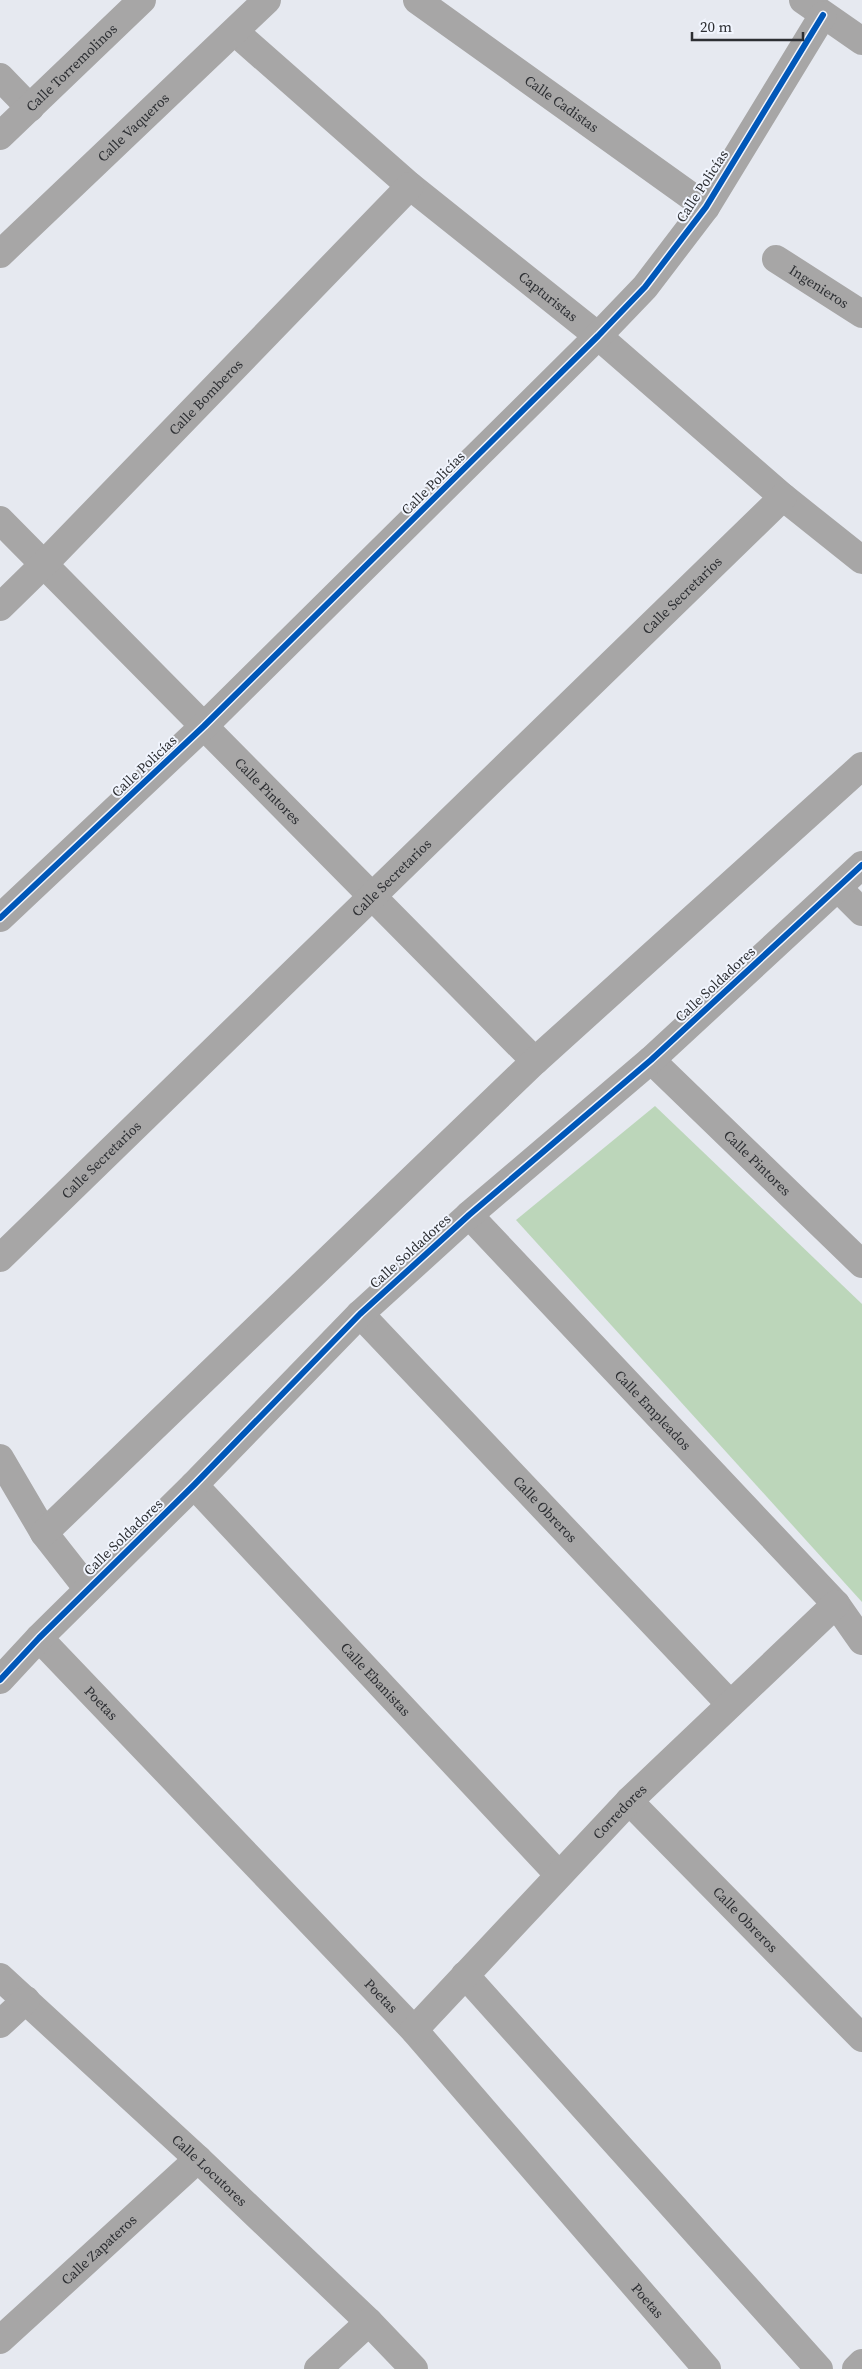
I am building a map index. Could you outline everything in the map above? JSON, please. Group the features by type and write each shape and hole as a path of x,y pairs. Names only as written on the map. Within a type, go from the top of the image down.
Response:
{"street":[{"name":"Calle Torremolinos","path":"0,136 142,0"},
{"name":"Calle Vaqueros","path":"0,254 267,0"},
{"name":"Calle Cadistas","path":"417,0 706,207"},
{"path":"813,7 862,40"},
{"name":"Calle Policías","path":"0,918 204,726 598,336 645,287 706,207 813,7"},
{"name":"Capturistas","path":"235,32 410,186 598,336 783,496 862,560"},
{"path":"0,77 30,108"},
{"name":"Calle Bomberos","path":"0,607 44,564 410,186"},
{"name":"Ingenieros","path":"776,259 862,314"},
{"name":"Calle Secretarios","path":"0,1258 783,496"},
{"name":"Calle Pintores","path":"0,520 536,1062"},
{"path":"0,1458 44,1533 536,1062 862,766"},
{"name":"Calle Soldadores","path":"0,1680 39,1638 194,1485 360,1314 469,1214 651,1060 862,866"},
{"path":"838,888 862,912"},
{"name":"Calle Pintores","path":"651,1060 862,1264"},
{"name":"Calle Empleados","path":"469,1214 836,1604 862,1641"},
{"name":"Calle Obreros","path":"360,1314 730,1704"},
{"name":"Calle Ebanistas","path":"194,1485 558,1874"},
{"name":"Calle Soldadores","path":"44,1533 88,1589"},
{"name":"Corredores","path":"414,2030 558,1874 629,1801 836,1604"},
{"name":"Poetas","path":"39,1638 414,2030 707,2369"},
{"name":"Calle Obreros","path":"629,1801 862,2038"},
{"path":"465,1975 819,2369"},
{"name":"Calle Locutores","path":"0,1977 198,2160 369,2322 414,2369"},
{"path":"0,2024 26,2000"},
{"name":"Calle Zapateros","path":"0,2340 198,2160"},
{"path":"318,2369 369,2322"},
{"path":"856,2369 862,2363"}],"green space":[{"path":"655,1106 862,1304 862,1602 516,1220"}],"cycle path":[{"path":"0,918 204,726 598,336 645,287 706,207 823,15"},
{"path":"0,1680 39,1638 194,1485 360,1314 469,1215 651,1060 862,865"}]}
